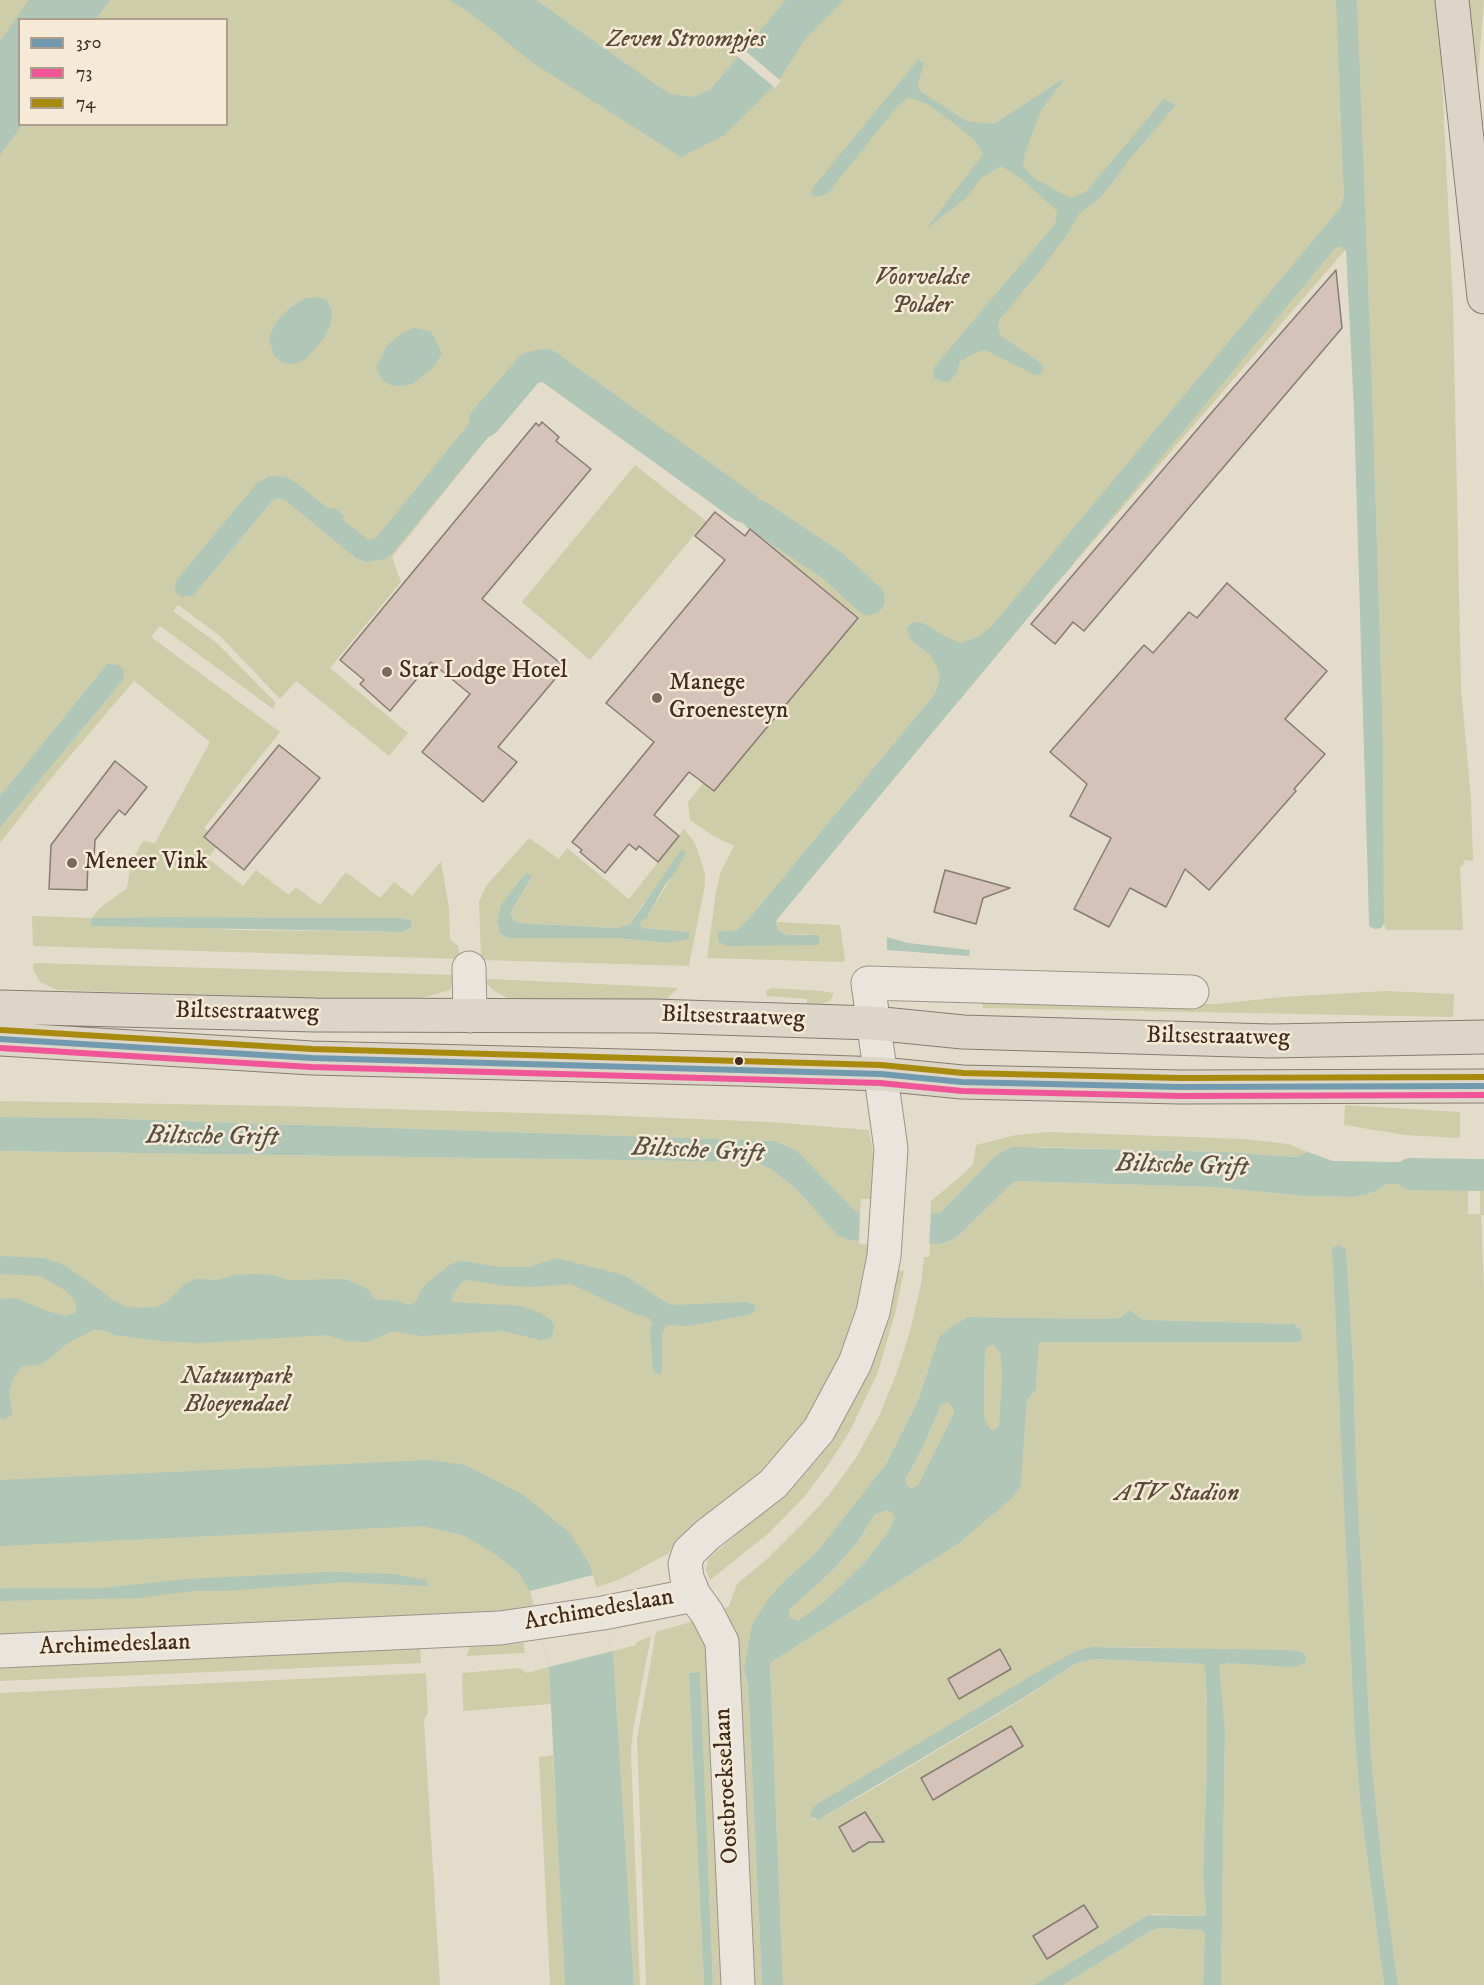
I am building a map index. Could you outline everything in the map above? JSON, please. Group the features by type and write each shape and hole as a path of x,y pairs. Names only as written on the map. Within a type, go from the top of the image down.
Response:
{"main road":[{"path":"1452,0 1484,297"},
{"name":"Biltsestraatweg","path":"0,1006 315,1015 654,1016 873,1023 963,1032 1271,1041 1474,1036"},
{"name":"Biltsestraatweg","path":"0,1039 312,1058 881,1074 962,1082 1330,1088 1475,1086"}],"street":[{"path":"469,968 470,1016"},
{"name":"Biltsestraatweg","path":"868,983 1192,992"},
{"name":"Archimedeslaan","path":"0,1651 442,1632 538,1623 694,1595 687,1578 685,1564 689,1552 707,1535 773,1485 819,1430 855,1364 873,1312 884,1256 891,1149 868,983"},
{"name":"Oostbroekselaan","path":"694,1595 707,1612 722,1642 738,1985"}],"green space":[{"name":"Voorveldse Polder","path":"0,0 1438,0 1453,302 1461,688 1471,799 1473,861 1464,860 1463,866 1460,867 1463,930 1386,930 1384,924 1383,740 1365,227 1047,595 959,701 938,684 934,695 747,921 741,928 718,941 815,934 788,935 778,931 776,922 840,925 844,962 707,958 721,871 734,846 690,820 688,802 703,783 714,791 858,618 750,529 586,404 541,375 392,557 401,582 330,668 408,733 389,756 296,681 280,699 220,636 178,605 173,611 218,644 276,703 273,709 160,626 151,637 280,732 204,828 221,841 208,858 243,886 256,870 289,895 296,887 320,905 346,872 380,898 394,882 412,896 441,861 449,908 450,939 458,946 460,959 33,946 32,916 92,918 100,908 127,888 131,862 143,841 155,843 210,742 134,681 47,783 0,843 0,828 123,680 107,664 0,796","holes":["274,486 286,501 278,498 273,500 193,596 184,597","93,918 401,918 411,920 411,928 401,932 233,930"]},
{"path":"1469,0 1484,0 1476,100"},
{"path":"635,465 706,521 590,660 522,602"},
{"path":"684,829 696,845 705,874 705,885 689,966 481,960 479,902 486,886 529,838 559,859 567,848 629,899","holes":["686,853 646,919 642,919 640,923 642,928 689,932 689,939 669,943 616,938 509,938 499,933 499,925 526,874 532,878 510,913 515,922 619,928 630,924 642,905"]},
{"path":"34,963 458,975 450,990 411,1001 57,990 40,982 33,970"},
{"path":"490,979 678,988 665,1001 507,998 485,982"},
{"path":"771,988 834,993 830,1001 817,1005 807,1004 807,999 766,996 766,991"},
{"path":"1385,991 1454,994 1453,1017 983,1008 982,1001 987,998 1216,1004 1282,997"},
{"path":"0,1101 598,1115 770,1122 869,1130 873,1152 873,1199 861,1199 860,1212 855,1212 796,1150 774,1141 94,1118 0,1117"},
{"path":"1345,1105 1460,1112 1460,1138 1405,1135 1344,1125"},
{"path":"1048,1132 1246,1139 1288,1144 1308,1152 1295,1157 1225,1152 1040,1147 996,1155 940,1213 930,1214 931,1201 973,1164 976,1145 1016,1135"},
{"name":"Natuurpark Bloeyendael","path":"0,1151 755,1162 771,1169 796,1189 838,1236 849,1240 870,1242 862,1287 845,1343 799,1432 747,1487 676,1540 669,1553 621,1579 564,1598 496,1614 0,1641"},
{"name":"ATV Stadion","path":"1013,1181 1214,1187 1304,1196 1355,1197 1374,1192 1387,1184 1468,1185 1468,1214 1480,1214 1480,1185 1484,1185 1484,1215 1481,1215 1484,1290 1484,1985 1398,1985 1382,1866 1371,1756 1346,1249 1333,1248 1354,1724 1360,1803 1384,1985 1221,1985 1225,1731 1218,1668 1219,1665 1288,1650 1091,1647 1076,1651 855,1782 812,1819 818,1820 876,1787 1020,1701 1075,1664 1094,1659 1203,1664 1205,1665 1207,1706 1203,1874 1206,1913 1204,1916 1148,1915 1034,1985 783,1985 770,1663 958,1544 1021,1486 1027,1400 1036,1389 1039,1342 1300,1342 1298,1326 1294,1324 1149,1320 1141,1319 1133,1311 1119,1318 1106,1319 969,1317 939,1337 918,1401 886,1464 816,1553 787,1578 744,1670 748,1684 762,1985 748,1985 720,1612 729,1606 737,1584 766,1560 804,1522 828,1496 856,1458 879,1416 897,1372 910,1331 921,1284 924,1257 929,1257 930,1244 950,1241 957,1237"},
{"path":"896,1270 904,1271 895,1314 878,1372 850,1431 806,1495 769,1533 710,1580 706,1570 708,1559 767,1508"},
{"path":"993,1344 1000,1353 1002,1371 999,1425 996,1430 990,1429 984,1417 985,1349"},
{"path":"949,1401 954,1412 918,1485 912,1488 906,1486 905,1480 922,1449 941,1405"},
{"path":"887,1510 893,1513 895,1518 886,1535 862,1565 824,1602 798,1622 789,1617 789,1610 833,1570 857,1543 874,1515"},
{"path":"694,1621 705,1635 729,1985 713,1985 700,1672 689,1673 704,1985 646,1985 637,1738 656,1632"},
{"path":"651,1636 631,1752 640,1985 634,1985 613,1651 636,1645 637,1642"},
{"path":"524,1643 525,1653 466,1656 470,1647"},
{"path":"420,1645 421,1663 0,1681 0,1662"},
{"path":"549,1667 551,1704 463,1711 462,1673 519,1668 527,1673"},
{"path":"426,1673 428,1713 424,1720 440,1985 0,1985 0,1693"},
{"path":"553,1755 565,1985 550,1985 539,1757"},
{"path":"1160,1928 1201,1930 1205,1934 1203,1985 1063,1985 1152,1930"}],"water":[{"path":"29,0 110,0 97,18 18,18 18,126 21,126 0,155 0,41"},
{"path":"450,0 536,0 659,87 671,94 693,97 710,90 786,0 844,0 806,38 780,78 723,136 681,157 533,63 477,18"},
{"path":"1336,0 1357,0 1383,740 1384,924 1381,928 1375,929 1369,926 1354,410 1346,251 1341,246 1336,247 779,917 776,922 778,931 788,935 819,935 819,945 727,946 718,941 718,932 737,930 747,921 934,695 940,680 937,667 930,655 910,639 907,628 913,622 923,623 961,643 977,637 991,627 1341,207 1344,196"},
{"path":"918,60 924,63 918,84 920,91 966,121 994,124 1066,77 1041,110 1025,153 1023,166 1034,178 1070,198 1086,192 1164,99 1176,105 1133,155 1102,196 1079,214 1043,267 1000,319 998,326 1000,335 1044,367 1040,375 1035,375 985,350 960,361 957,373 948,383 935,379 933,374 935,366 1055,224 1057,211 1022,179 1001,166 981,178 967,197 926,229 983,154 975,141 965,132 928,104 908,97 895,109 827,194 818,197 810,194 814,186"},
{"path":"306,298 326,299 332,311 331,324 324,338 305,360 293,364 282,362 274,356 269,338 274,326 291,307"},
{"path":"413,328 431,331 442,354 431,370 412,384 390,385 382,379 376,368 387,346 398,336"},
{"path":"520,361 507,414 391,555 385,559 366,562 356,558 286,501 278,498 273,500 193,596 182,597 175,592 176,581 257,483 270,476 286,477 295,482 329,509 335,508 344,516 343,520 368,540 376,538"},
{"path":"107,664 118,665 124,670 123,680 0,828 0,796"},
{"path":"682,849 686,853 646,919 642,919 640,923 642,928 689,932 689,939 669,943 616,938 508,938 499,933 497,923 501,905 526,873 532,877 510,913 515,922 618,928 630,924"},
{"path":"92,918 401,918 411,920 411,928 401,932 91,926"},
{"path":"887,937 908,943 970,950 969,956 887,950"},
{"path":"0,1117 94,1118 774,1141 796,1150 855,1211 873,1213 940,1213 996,1155 1012,1147 1225,1152 1295,1157 1308,1152 1333,1161 1452,1163 1452,1185 1387,1184 1374,1192 1355,1197 1304,1196 1214,1187 1014,1181 957,1237 950,1241 937,1244 870,1242 849,1240 838,1236 796,1189 771,1169 755,1162 0,1151"},
{"path":"1339,1245 1346,1249 1371,1756 1382,1866 1398,1985 1384,1985 1360,1803 1354,1724 1332,1248"},
{"path":"0,1256 44,1258 64,1265 112,1300 137,1308 156,1307 167,1302 184,1284 195,1279 216,1280 235,1275 256,1274 273,1275 288,1280 345,1279 368,1289 374,1299 398,1301 409,1305 416,1302 428,1282 451,1264 462,1261 499,1267 530,1267 556,1258 624,1275 670,1305 746,1302 753,1304 756,1309 748,1315 687,1326 666,1326 662,1333 662,1372 660,1374 655,1373 653,1368 650,1331 652,1325 649,1318 635,1314 571,1284 533,1287 468,1280 460,1283 452,1295 451,1300 454,1302 521,1306 540,1313 551,1320 554,1326 552,1336 541,1340 502,1331 421,1336 393,1331 367,1342 346,1341 327,1335 200,1343 114,1335 96,1329 69,1342 39,1365 22,1366 15,1375 9,1390 12,1414 4,1419 0,1418 0,1299 19,1299 66,1316 75,1313 77,1307 66,1291 41,1276 0,1274"},
{"path":"1131,1310 1141,1319 1149,1320 1294,1324 1301,1330 1302,1338 1300,1342 1039,1342 1036,1389 1027,1400 1021,1486 1012,1498 958,1544 770,1663 783,1985 762,1985 748,1684 744,1670 752,1625 769,1598 787,1578 816,1553 886,1464 918,1401 939,1337 952,1326 969,1317 1119,1318","holes":["993,1344 1000,1353 1002,1371 999,1425 995,1430 990,1429 984,1417 985,1349","949,1402 954,1412 918,1485 912,1488 907,1486 905,1480 922,1449 941,1405","887,1510 895,1518 886,1535 862,1565 824,1602 798,1621 789,1617 789,1610 833,1570 857,1543 874,1515"]},
{"path":"430,1460 465,1465 522,1494 570,1533 590,1565 613,1651 634,1985 565,1985 549,1667 530,1591 519,1573 495,1554 463,1535 422,1526 0,1546 0,1480"},
{"path":"330,1572 394,1574 426,1580 428,1583 427,1586 344,1582 226,1591 193,1591 140,1598 0,1601 0,1589 10,1588 103,1588 187,1579"},
{"path":"1091,1647 1288,1650 1302,1652 1306,1658 1305,1662 1292,1667 1229,1663 1219,1665 1225,1731 1221,1985 1203,1985 1205,1934 1201,1930 1160,1928 1152,1930 1063,1985 1034,1985 1148,1915 1204,1916 1206,1913 1203,1874 1207,1705 1203,1664 1094,1659 1075,1664 1020,1700 818,1820 810,1816 814,1806 1036,1673 1076,1651"},
{"path":"700,1672 713,1985 704,1985 689,1673"}],"pier":[{"path":"742,48 781,81 775,88 736,55"},
{"path":"860,1209 931,1211 929,1247 859,1244"},
{"path":"593,1575 613,1651 549,1667 530,1591"}],"building":[{"path":"1336,270 1342,328 1084,631 1073,622 1055,644 1031,624"},
{"path":"542,422 559,437 556,441 591,469 482,599 565,667 498,747 517,762 483,802 422,752 470,694 431,662 390,711 360,684 364,680 340,660 536,423 539,426"},
{"path":"715,512 745,536 750,529 858,618 714,791 689,772 654,815 679,836 658,862 639,846 636,850 629,844 605,873 580,852 582,850 572,842 654,742 606,703 725,560 695,536"},
{"path":"1227,583 1327,671 1285,719 1325,754 1294,789 1296,791 1209,890 1185,869 1166,907 1130,888 1109,927 1074,909 1111,838 1070,816 1087,784 1050,752 1144,645 1153,653 1189,612 1197,618"},
{"path":"279,745 320,778 244,870 204,837"},
{"path":"115,761 147,787 125,815 119,810 95,840 94,860 88,860 87,890 49,889 51,845"},
{"path":"945,870 1010,888 983,898 976,924 934,912"},
{"path":"1000,1649 1011,1669 959,1699 948,1679"},
{"path":"1011,1726 1023,1746 933,1800 921,1778"},
{"path":"865,1812 884,1842 869,1842 853,1852 839,1827"},
{"path":"1084,1905 1098,1927 1047,1959 1033,1936"}],"waterway":[{"path":"485,421 530,368 546,365 744,507"},
{"path":"758,516 833,566 869,599"},
{"name":"Biltsche Grift","path":"1411,1174 1484,1175"}],"transit line":[{"name":"74","path":"1,1030 312,1049 881,1065 963,1073 1180,1078 1484,1077"},
{"name":"350","path":"0,1039 312,1058 881,1074 962,1082 1180,1087 1484,1086"},
{"name":"73","path":"0,1048 311,1067 880,1083 962,1091 1180,1096 1484,1095"}],"place":[{"name":"Star Lodge Hotel","path":"387,672"},
{"name":"Manege Groenesteyn","path":"657,698"},
{"name":"Meneer Vink","path":"72,863"}],"park label":[{"name":"Zeven Stroompjes","path":"686,41"}]}
